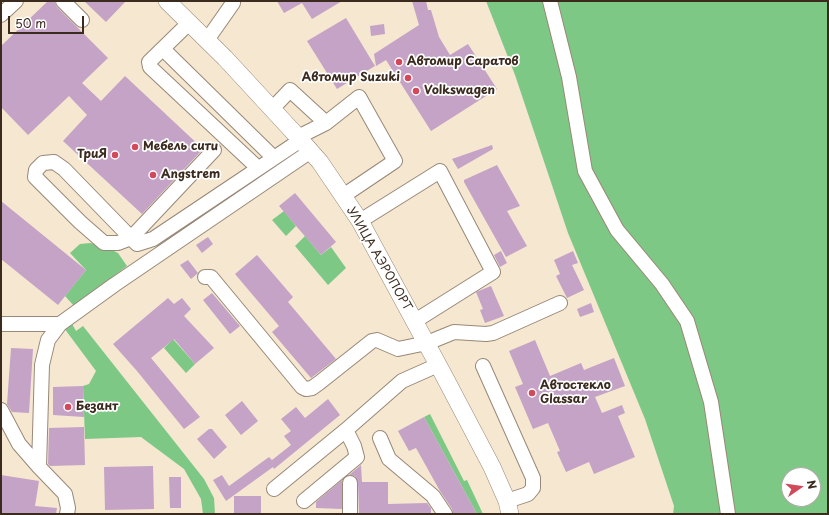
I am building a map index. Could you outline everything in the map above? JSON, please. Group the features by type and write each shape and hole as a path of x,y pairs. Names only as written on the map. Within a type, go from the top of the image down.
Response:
{"main road":[{"name":"УЛИЦА АЭРОПОРТ","path":"167,1 273,108 304,143 360,221 427,343 492,467 509,507"}],"lane":[{"path":"1,15 16,1"},
{"path":"63,1 82,20"},
{"path":"207,40 233,1"},
{"path":"550,1 569,78 585,171 617,230 662,284 687,321 711,402 728,514"},
{"path":"189,23 149,62 150,67 258,168"},
{"path":"163,49 274,158"},
{"path":"273,108 290,90 326,123"},
{"path":"39,467 42,365 48,340 60,324 304,143 326,123 359,97 395,161 343,196"},
{"path":"214,150 131,238 118,244 104,243 80,222 35,177 36,170 42,162 54,162 64,169 131,238 137,244 153,239 258,168 304,143"},
{"path":"360,221 440,171 493,272 415,321"},
{"path":"205,277 211,276 302,387 306,389 312,388 319,383 372,341 378,340 398,349 427,343 454,332 493,333 560,303"},
{"path":"1,324 60,324"},
{"path":"274,489 346,430 402,381 438,365"},
{"path":"483,366 533,478 533,488 528,494 509,507"},
{"path":"1,410 19,444 65,494 68,508 67,514"},
{"path":"304,501 356,457 354,446 346,430"},
{"path":"380,438 389,459 433,496 444,514"},
{"path":"350,483 350,514"}],"green space":[{"path":"486,1 828,1 828,514 673,514 674,506 645,419 568,233 515,75"},
{"path":"284,211 296,226 286,236 272,220"},
{"path":"305,236 321,255 331,247 346,268 328,285 295,246"},
{"path":"90,243 104,246 118,253 127,266 74,306 65,296 86,270 70,253 80,244"},
{"path":"71,322 76,331 83,326 204,479 214,498 215,514 203,514 201,499 184,469 141,437 85,439 83,386 89,384 96,371 64,328"},
{"path":"173,339 195,364 186,373 164,348"},
{"path":"430,414 464,481 467,480 483,514 477,514 424,417"}],"building":[{"path":"48,1 54,1 57,7 108,58 82,83 101,101 125,76 203,149 142,214 63,141 87,115 69,96 28,135 1,107 1,46"},
{"path":"84,1 126,1 106,22"},
{"path":"277,1 342,1 312,19 302,3 284,13"},
{"path":"412,1 426,1 428,10 431,10 439,37 450,55 468,44 497,89 431,131 386,60 376,66 374,54 419,25"},
{"path":"346,18 375,66 337,89 307,41"},
{"path":"384,24 385,34 371,36 370,26"},
{"path":"492,145 493,149 458,169 452,159"},
{"path":"497,165 520,206 507,211 527,246 506,257 464,182 464,180"},
{"path":"295,193 336,242 321,255 279,206"},
{"path":"1,201 86,270 58,305 1,259"},
{"path":"208,237 213,244 202,253 196,245"},
{"path":"501,251 507,263 500,267 494,255"},
{"path":"573,251 578,263 572,265 584,290 567,298 556,276 560,274 554,260"},
{"path":"257,255 293,297 288,302 336,359 311,378 272,332 279,326 235,274"},
{"path":"188,260 198,273 191,279 180,265"},
{"path":"491,286 504,316 485,323 480,310 483,309 476,292"},
{"path":"212,293 240,326 230,334 203,300"},
{"path":"168,298 174,304 182,298 191,309 184,316 214,348 195,364 174,339 151,358 200,417 184,429 113,344"},
{"path":"591,303 594,312 580,317 577,309"},
{"path":"535,340 550,376 581,363 584,370 614,358 625,386 595,397 602,413 622,405 625,413 618,416 635,457 594,474 589,462 566,472 557,452 560,451 548,423 533,429 515,387 523,384 509,351"},
{"path":"11,348 33,349 29,413 12,412 7,404"},
{"path":"83,386 84,417 53,415 53,387"},
{"path":"328,399 340,415 274,469 273,467 226,501 213,480 222,475 229,486 269,457 272,460 291,445 284,436 291,431 281,419 296,407 305,418"},
{"path":"242,401 258,421 241,435 225,415"},
{"path":"424,417 477,514 453,514 452,509 416,448 409,451 398,431"},
{"path":"84,427 85,465 50,466 48,464 49,428"},
{"path":"209,429 212,429 227,447 214,459 197,439"},
{"path":"361,465 362,482 388,482 388,504 427,503 431,508 431,514 359,514 358,483 355,476 349,475"},
{"path":"153,466 154,509 105,510 104,467"},
{"path":"1,475 39,481 35,506 57,508 56,514 1,513"},
{"path":"169,477 181,477 181,508 170,508"},
{"path":"342,480 342,509 316,508 316,502"},
{"path":"234,496 261,496 261,514 234,514"}],"place":[{"name":"Автомир Саратов","path":"399,62"},
{"name":"Автомир Suzuki","path":"408,78"},
{"name":"Volkswagen","path":"416,91"},
{"name":"Мебель сити","path":"135,147"},
{"name":"ТриЯ","path":"115,155"},
{"name":"Angstrem","path":"153,175"},
{"name":"Автостекло Glassar","path":"532,393"},
{"name":"Безант","path":"68,407"}]}
